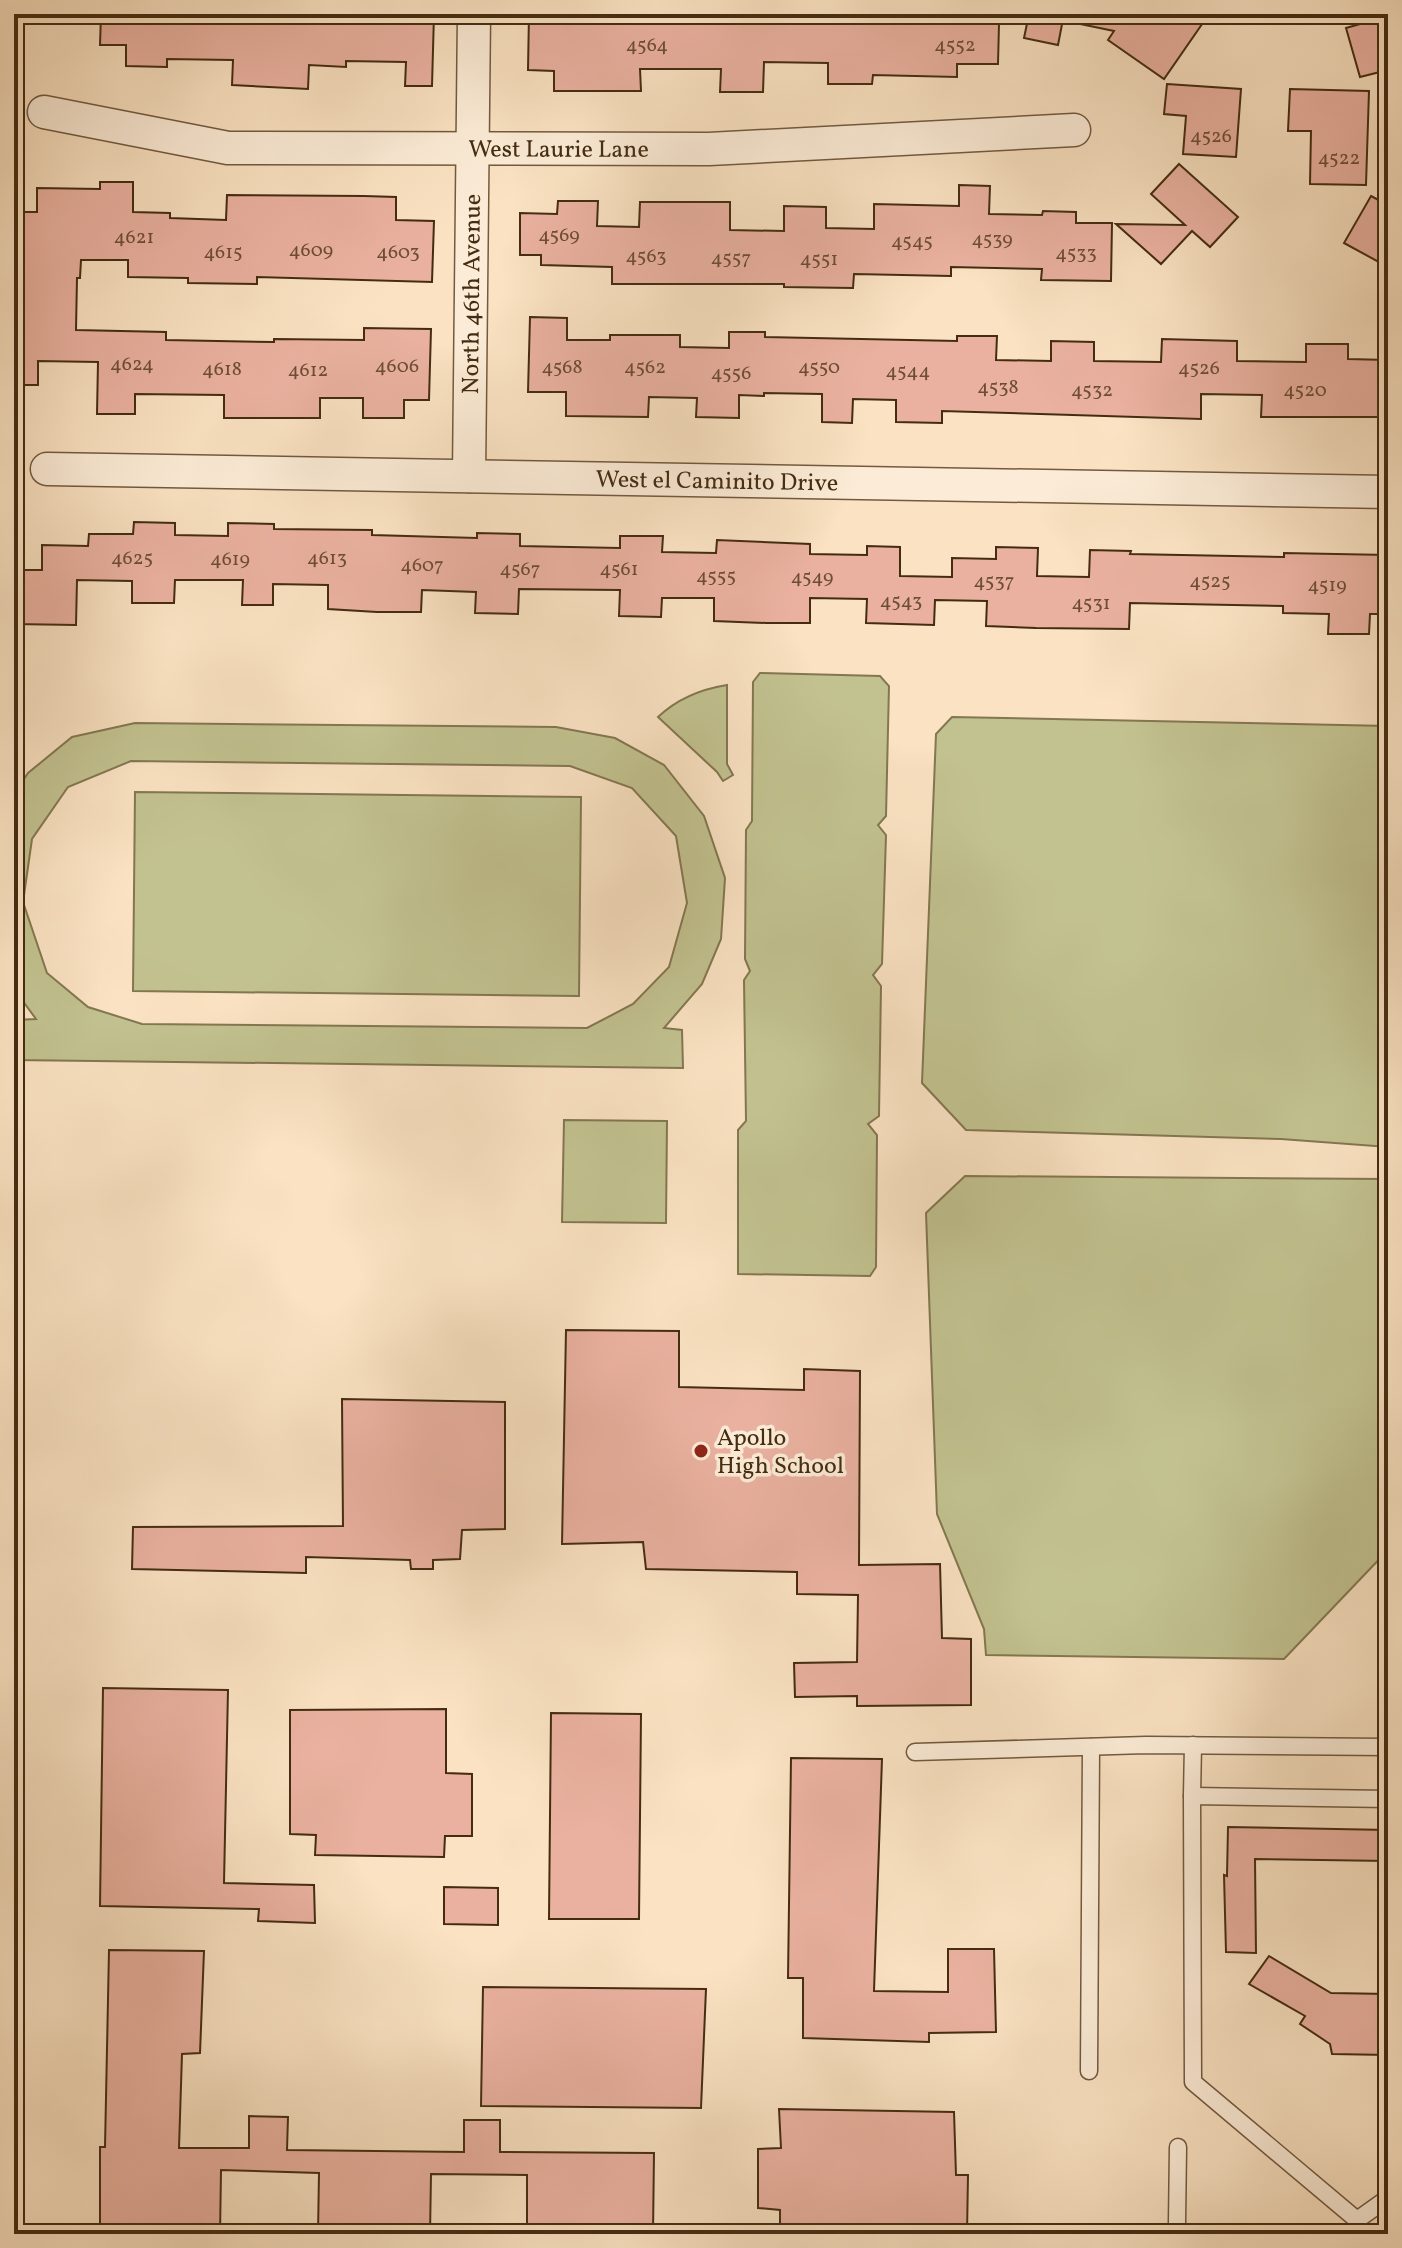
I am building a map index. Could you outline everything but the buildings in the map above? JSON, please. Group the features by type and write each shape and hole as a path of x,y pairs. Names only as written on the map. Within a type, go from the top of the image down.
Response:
{"street":[{"name":"North 46th Avenue","path":"469,476 474,14"},
{"name":"West Laurie Lane","path":"44,112 228,148 709,149 1074,130"},
{"name":"West el Caminito Drive","path":"47,469 1388,492"}],"lane":[{"path":"915,1752 1193,1745 1388,1747"},
{"path":"1193,1745 1193,2082 1356,2227 1388,2198"},
{"path":"1089,2071 1091,1747"},
{"path":"1192,1796 1388,1799"},
{"path":"1177,2223 1178,2147"}],"green space":[{"path":"760,673 880,676 889,686 886,816 878,825 886,835 882,964 873,975 881,986 879,1116 868,1124 877,1135 876,1267 870,1276 738,1274 738,1130 746,1121 744,980 750,971 745,959 746,830 752,821 753,682"},
{"path":"727,685 727,764 733,775 723,781 658,717 690,696"},
{"path":"952,717 1388,726 1388,1147 1281,1139 966,1130 922,1083 936,734"},
{"path":"135,723 556,727 615,738 664,765 704,816 725,878 721,939 702,984 664,1028 682,1030 683,1068 14,1060 14,1020 36,1019 14,989 14,794 28,773 72,737","holes":["131,761 570,766 632,788 676,836 687,903 669,967 633,1004 587,1028 142,1024 88,1007 47,973 23,902 32,839 68,787"]},
{"path":"135,792 581,797 579,996 133,991"},
{"path":"564,1120 667,1121 666,1223 562,1222"},
{"path":"965,1176 1388,1179 1388,1550 1284,1659 986,1655 984,1629 937,1514 926,1213"}],"place":[{"name":"Apollo High School","path":"701,1451"}]}
